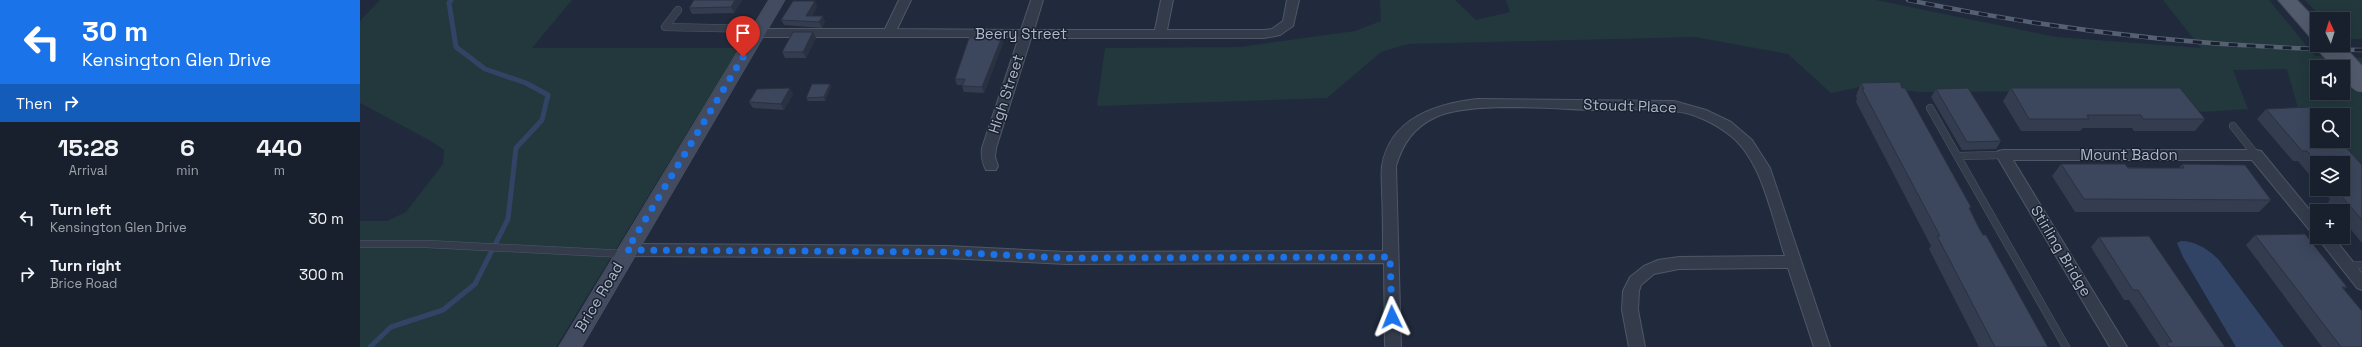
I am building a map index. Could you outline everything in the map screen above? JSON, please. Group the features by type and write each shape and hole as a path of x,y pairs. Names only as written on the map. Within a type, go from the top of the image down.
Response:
{"main road":[{"name":"Brice Road","path":"570,347 776,0"},
{"path":"2287,0 2310,25"},
{"path":"2334,52 2362,82"}],"street":[{"path":"890,33 905,0"},
{"name":"High Street","path":"991,166 988,157 989,148 1037,0"},
{"path":"1160,34 1167,0"},
{"name":"Beery Street","path":"758,31 1026,34 1264,34 1284,28 1291,17 1293,0"},
{"name":"Stoudt Place","path":"1393,347 1389,166 1392,151 1401,136 1413,124 1429,114 1452,107 1476,104 1674,106 1705,114 1730,127 1758,157 1822,347"},
{"name":"Mount Badon","path":"2003,155 2256,155"},
{"name":"Stirling Bridge","path":"2003,155 2119,347"},
{"path":"2256,155 2310,221"},
{"path":"2332,244 2355,265 2362,284"},
{"path":"626,252 946,252 1066,258 1390,257"},
{"path":"1637,347 1629,301 1635,281 1641,275 1658,266 1669,263 1794,262"}],"lane":[{"path":"678,10 665,27 758,31"},
{"path":"1930,108 2066,347"},
{"path":"2233,126 2256,155"},
{"path":"1958,156 2003,155"},
{"path":"360,244 427,244 626,252"}],"green space":[{"path":"380,0 572,0 532,48 739,48 556,347 360,347 360,221 387,221 406,212 443,164 444,150 431,141 360,103 360,21"},
{"path":"1380,0 1455,0 1476,20 1510,12 1506,0 1876,0 2056,37 2201,48 2163,0 2269,0 2310,50 2310,52 2315,56 2362,58 2362,186 2350,172 2350,156 2335,156 2328,148 2350,148 2350,108 2310,108 2310,128 2301,118 2287,69 2233,70 2248,109 2201,112 2177,96 2081,91 1919,92 1865,86 1831,93 1788,54 1695,37 1408,44 1381,52 1327,98 1097,106 1105,48 1240,47 1355,31 1381,21"},
{"path":"2305,0 2362,0 2362,39 2350,39 2350,12 2316,12"}],"water":[{"path":"2181,241 2197,244 2219,260 2284,347 2236,347 2183,257 2177,243"}],"building":[{"path":"694,0 735,0 731,7 689,8"},
{"path":"793,1 815,1 806,16 823,16 819,22 781,20"},
{"path":"793,32 813,32 803,52 782,52"},
{"path":"1002,37 982,87 962,86 965,79 955,79 969,38"},
{"path":"1900,82 1902,88 1905,88 1971,207 1969,208 1979,228 1983,235 1986,235 2048,347 1995,347 1937,236 1940,236 1862,89 1864,89 1861,83"},
{"path":"812,84 830,84 824,97 806,98"},
{"path":"790,88 781,104 749,102 757,89"},
{"path":"1968,88 2001,141 1967,142 1936,89"},
{"path":"2011,88 2180,88 2205,119 2143,119 2141,115 2087,115 2089,119 2029,119"},
{"path":"2310,107 2310,148 2346,148 2362,165 2362,220 2350,204 2341,196 2350,196 2350,156 2311,156 2307,151 2302,151 2266,109"},
{"path":"2061,164 2125,164 2128,168 2184,168 2182,164 2245,165 2271,200 2084,199"},
{"path":"2305,234 2310,240 2310,244 2313,244 2347,287 2342,287 2362,311 2362,347 2341,347 2255,235"},
{"path":"2149,236 2225,347 2169,347 2166,342 2172,342 2138,290 2133,290 2099,237"}],"waterway":[{"path":"370,347 391,327 443,310 475,284 508,219 516,148 542,120 548,95 526,83 485,69 456,47 449,3 451,0"}],"railway":[{"path":"1908,0 2021,21 2134,36 2247,46 2362,50"}],"route":[{"path":"743,57 627,250 946,252 1066,258 1390,257 1392,317"}]}
